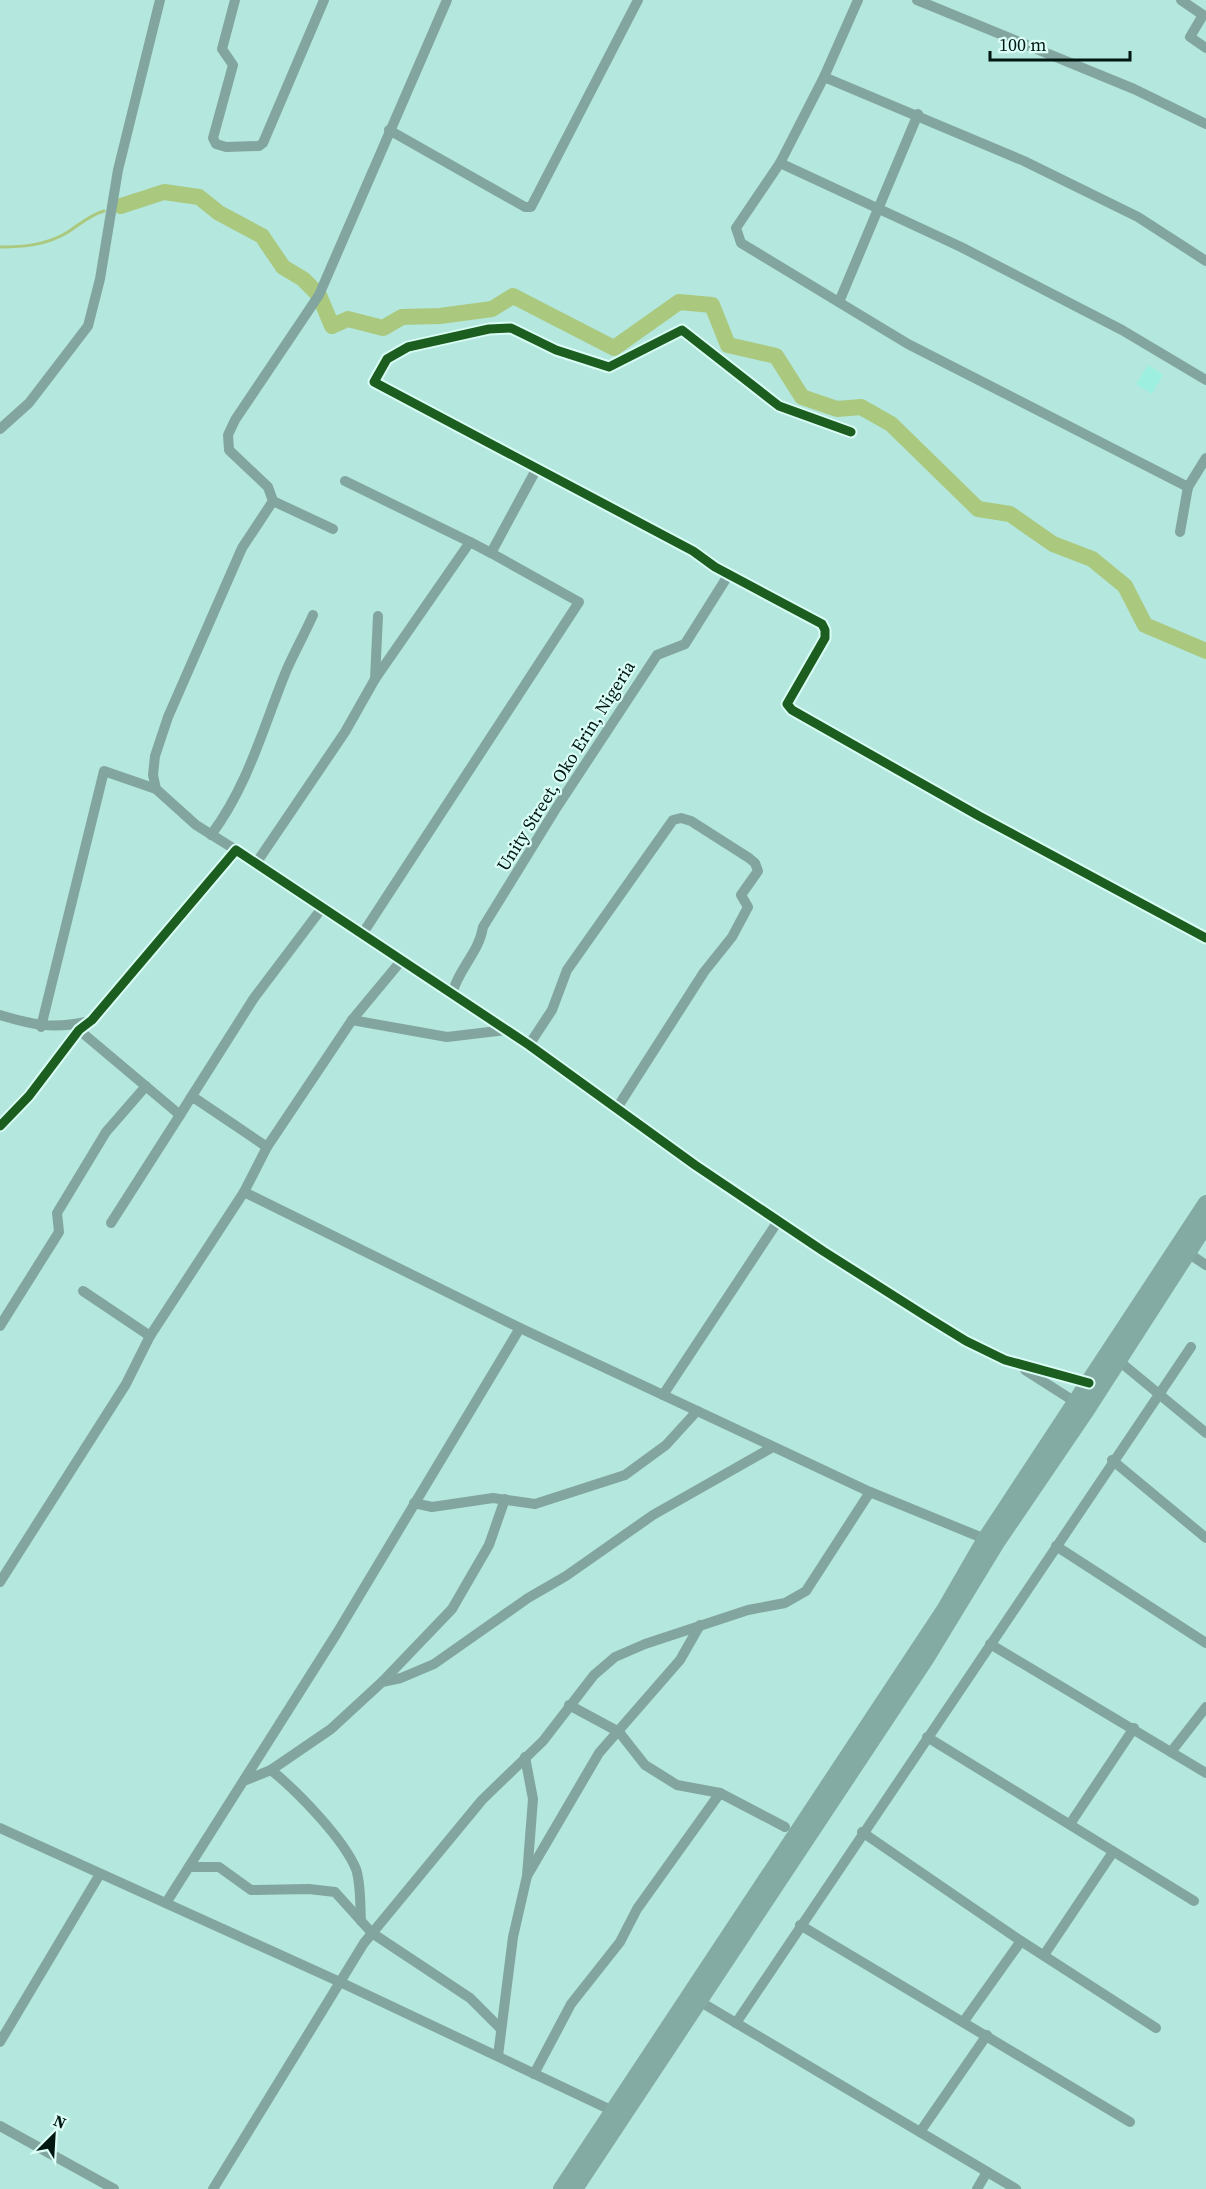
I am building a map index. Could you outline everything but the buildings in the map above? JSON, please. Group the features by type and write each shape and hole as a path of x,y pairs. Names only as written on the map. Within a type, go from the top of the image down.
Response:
{"main road":[{"path":"1082,1407 1089,1383 1206,1203"},
{"path":"561,2189 944,1610 1082,1407 1119,1361 1206,1225"},
{"path":"575,2189 926,1659 991,1541"}],"street":[{"path":"0,429 29,402 88,326 100,279 118,170 160,0"},
{"path":"235,0 222,49 233,64 213,138 216,144 226,147 260,146 263,143 324,0"},
{"path":"333,529 273,501 268,487 229,450 228,435 235,420 321,290 447,0"},
{"path":"389,130 525,207 531,207 638,0"},
{"path":"858,0 824,77 780,163 736,228 738,237 746,248 918,349 1188,487"},
{"path":"917,0 1134,89 1206,124"},
{"path":"1181,0 1203,15 1190,37 1206,48"},
{"path":"824,77 918,114 1024,161 1137,217 1206,261"},
{"path":"839,302 918,114"},
{"path":"780,163 971,252 1122,330 1206,380"},
{"path":"851,432 779,406 682,330 609,367 556,350 510,328 489,329 408,347 387,359 374,382 693,551 729,574 810,617 825,630 825,638 787,704 792,710 968,810 1206,938"},
{"path":"1180,532 1188,487 1206,458"},
{"path":"491,553 537,468"},
{"path":"345,481 470,542 579,602 363,933"},
{"path":"156,789 153,775 155,756 168,717 242,548 273,501"},
{"path":"257,862 345,732 375,679 470,542"},
{"name":"Unity Street, Oko Erin, Nigeria","path":"452,994 459,976 481,944 483,927 557,807 657,656 685,644 729,574"},
{"path":"211,835 231,809 248,774 287,669 313,615"},
{"path":"375,679 378,616"},
{"path":"41,1027 104,771 156,789 196,825 257,862 322,908 529,1045 778,1221 966,1341 1020,1366 1082,1407"},
{"path":"529,1045 552,1010 567,970 673,820 681,818 691,821 749,858 755,863 758,871 741,895 748,907 732,937 704,972 617,1108"},
{"path":"0,1126 29,1096 79,1030 92,1020 236,850"},
{"path":"111,1223 254,998 322,908"},
{"path":"0,1582 126,1384 150,1335 244,1192 267,1147 352,1020 401,961"},
{"path":"0,1015 41,1027 65,1027 92,1020"},
{"path":"352,1020 447,1037 506,1030"},
{"path":"79,1030 180,1114"},
{"path":"0,1326 59,1232 57,1213 106,1132 146,1086"},
{"path":"190,1100 196,1099 267,1147"},
{"path":"244,1192 520,1328 773,1447 870,1492 991,1541"},
{"path":"663,1395 778,1221"},
{"path":"1188,1253 1206,1265"},
{"path":"83,1291 150,1335"},
{"path":"166,1903 245,1780 520,1328"},
{"path":"736,2023 862,1832 1191,1347"},
{"path":"1119,1361 1160,1392 1206,1433"},
{"path":"1020,1366 1089,1383"},
{"path":"414,1503 432,1507 493,1498 536,1504 625,1475 666,1445 696,1411"},
{"path":"382,1682 401,1678 434,1664 653,1515 773,1447"},
{"path":"1113,1460 1206,1538"},
{"path":"213,2189 372,1933 482,1800 543,1741 594,1675 615,1657 700,1625 748,1610 785,1603 806,1590 827,1562 870,1492"},
{"path":"245,1780 271,1770 332,1729 382,1682 452,1609 489,1545 505,1499"},
{"path":"1056,1546 1206,1642"},
{"path":"527,1876 599,1753 680,1660 700,1625"},
{"path":"990,1644 1206,1773"},
{"path":"569,1705 619,1732 645,1765 677,1785 720,1793 785,1827"},
{"path":"1171,1752 1206,1707"},
{"path":"1070,1824 1134,1728"},
{"path":"927,1737 1194,1901"},
{"path":"498,2056 513,1937 527,1876 533,1799 525,1757"},
{"path":"271,1770 310,1806 347,1854 356,1870 361,1921"},
{"path":"534,2074 571,2004 620,1942 637,1909 720,1793"},
{"path":"0,1827 340,1982 613,2111"},
{"path":"862,1832 1021,1941 1156,2028"},
{"path":"1044,1955 1113,1852"},
{"path":"189,1867 219,1867 251,1890 309,1889 335,1892 372,1933 470,1998 500,2028"},
{"path":"0,2042 100,1874"},
{"path":"800,1925 1130,2122"},
{"path":"964,2021 1021,1941"},
{"path":"699,2001 1016,2189"},
{"path":"920,2132 987,2035"},
{"path":"0,2126 114,2189"},
{"path":"977,2189 987,2172"}],"shaded area":[{"path":"1148,365 1163,375 1152,394 1136,384"}],"waterway":[{"path":"121,206 164,192 199,197 219,213 262,236 283,267 303,279 319,295 332,326 348,319 383,328 402,317 440,316 492,309 513,296 614,348 679,302 712,305 728,345 776,356 802,397 837,409 861,407 891,424 978,509 1010,514 1053,544 1092,559 1125,586 1145,625 1206,651"},
{"path":"0,247 27,246 52,240 104,211"}],"cycle path":[{"path":"851,432 779,406 682,330 609,367 556,350 511,328 489,329 408,347 387,359 374,382 693,551 715,567 822,624 825,638 787,704 792,710 979,816 1206,938"},
{"path":"0,1126 29,1096 79,1030 92,1020 236,850 529,1045 695,1165 927,1317 966,1341 1005,1360 1089,1383"}]}
